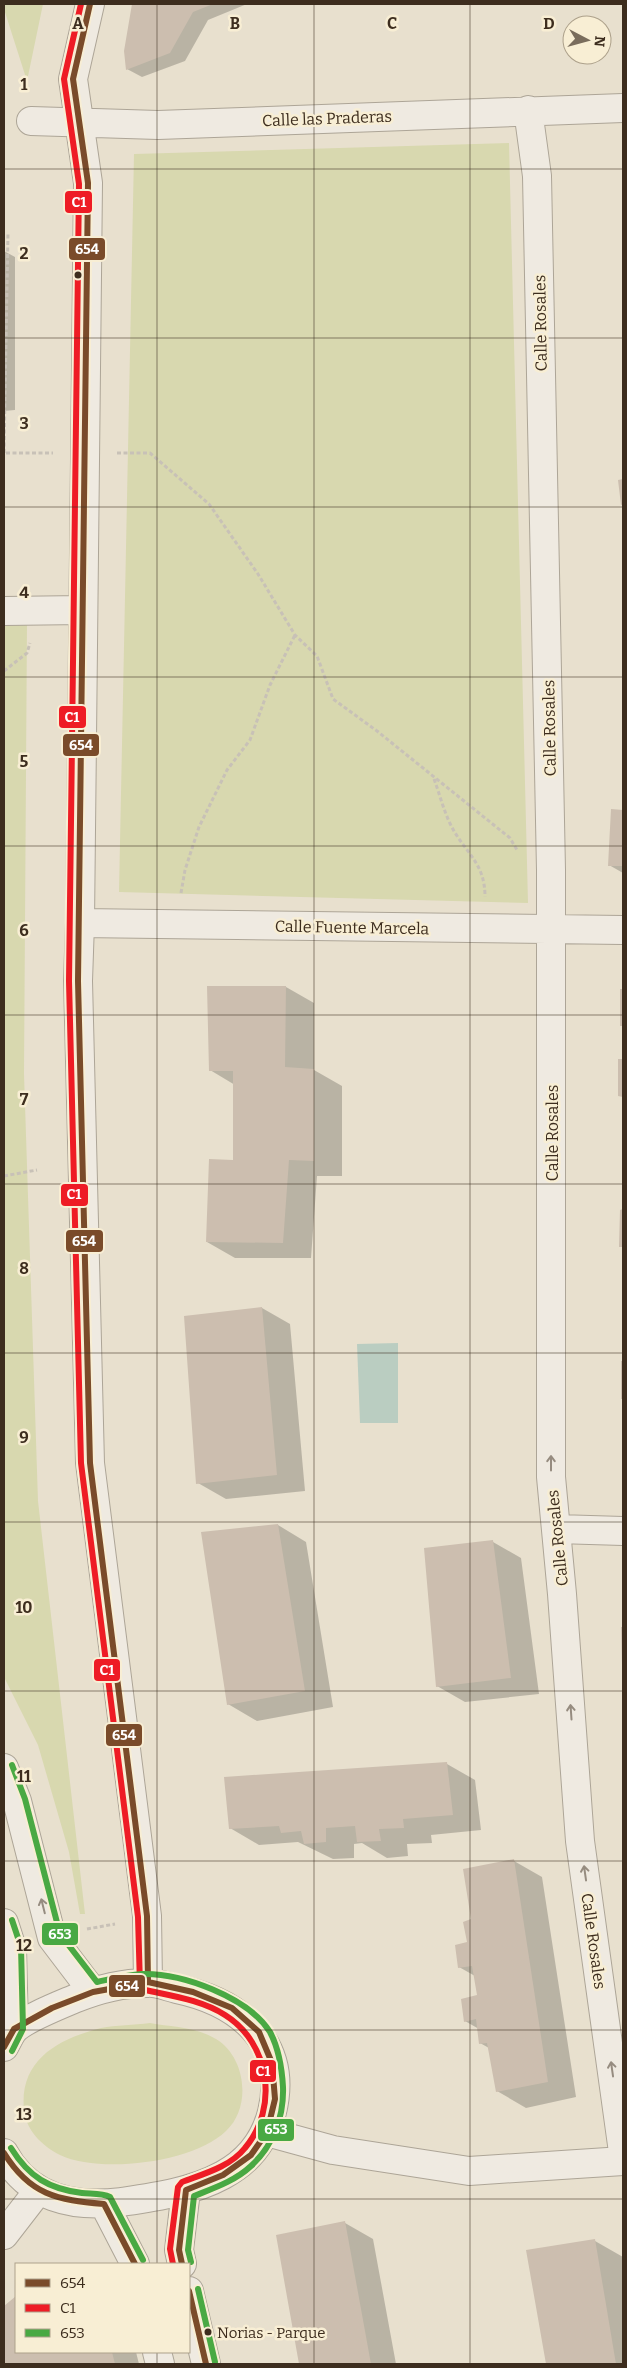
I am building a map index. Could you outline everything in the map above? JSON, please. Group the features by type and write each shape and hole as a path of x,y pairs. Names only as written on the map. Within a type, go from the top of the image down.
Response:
{"street":[{"path":"90,4 73,78 88,183 78,981 90,1462 147,1916 148,1982"},
{"name":"Calle las Praderas","path":"31,121 158,125 623,108"},
{"name":"Calle Rosales","path":"528,110 537,176 552,870 551,1477 580,1841 623,2152"},
{"path":"4,611 83,610"},
{"name":"Calle Fuente Marcela","path":"80,923 623,930"},
{"path":"556,1529 623,1531"},
{"path":"4,1768 17,1801 52,1938 93,1992"},
{"path":"4,1923 12,1948 9,2038"},
{"path":"4,2153 11,2167 38,2191 68,2201 104,2204 148,2198 186,2190 223,2175 251,2155 267,2132 275,2099 272,2063 259,2032 232,2008 193,1992 148,1982 93,1992 52,2008 9,2038"},
{"path":"267,2132 333,2150 470,2171 623,2161"},
{"path":"182,2263 179,2250 186,2190"},
{"path":"4,2235 38,2191"},
{"path":"104,2204 134,2263"},
{"path":"190,2296 206,2364"}],"path":[{"path":"8,233 5,453 150,453 209,504 258,574 295,635 317,656 333,699 377,731 510,838 528,867 552,870"},
{"path":"177,924 185,870 199,827 227,770 250,740 270,685 295,635"},
{"path":"4,671 26,653 32,636"},
{"path":"434,778 453,829 477,863 485,882 485,929"},
{"path":"4,1176 38,1170"}],"green space":[{"path":"4,4 43,4 27,81 4,9"},
{"path":"509,143 528,903 119,892 134,154"},
{"path":"27,623 24,1074 38,1501 85,1914 80,1914 69,1852 38,1745 4,1677 4,624"},
{"path":"150,2023 184,2028 208,2035 226,2047 234,2058 242,2083 242,2096 240,2109 226,2131 211,2142 170,2158 121,2164 98,2164 77,2161 60,2155 41,2142 32,2131 25,2117 24,2093 28,2078 44,2054 70,2038 101,2028"}],"shaded area":[{"path":"398,1343 398,1423 360,1423 357,1344"}],"building":[{"path":"132,4 213,4 193,12 170,53 126,70 124,51"},
{"path":"623,479 623,504 621,505 618,480"},
{"path":"611,809 623,810 623,866 608,866"},
{"path":"207,986 286,986 285,1067 314,1069 314,1161 289,1160 283,1243 206,1242 209,1159 233,1160 233,1071 209,1071"},
{"path":"620,989 623,989 623,1026 620,1026"},
{"path":"618,1059 623,1059 623,1097 618,1096"},
{"path":"623,1209 623,1247 619,1247 620,1210"},
{"path":"262,1307 277,1475 196,1484 184,1316"},
{"path":"621,1361 623,1361 623,1399 621,1399"},
{"path":"278,1524 305,1691 227,1705 201,1532"},
{"path":"493,1540 511,1678 436,1687 424,1548"},
{"path":"621,1627 623,1627 623,1665 622,1665"},
{"path":"447,1762 453,1815 403,1819 404,1828 379,1829 381,1841 357,1842 355,1826 326,1828 326,1842 304,1844 301,1831 281,1833 279,1826 229,1829 224,1777"},
{"path":"514,1859 548,2082 496,2092 487,2043 479,2044 476,2019 464,2022 461,1999 477,1995 472,1966 458,1968 455,1945 467,1942 463,1922 471,1919 463,1869"},
{"path":"345,2221 371,2364 299,2364 276,2235"},
{"path":"595,2239 616,2364 546,2364 526,2250"},
{"path":"15,2297 15,2353 112,2353 115,2364 4,2364 4,2306"}],"transit line":[{"name":"C1","path":"81,4 64,79 79,184 69,981 81,1463 138,1917 140,1985 145,1990 186,1999 225,2015 240,2027 252,2042 260,2059 265,2077 263,2114 256,2132 245,2148 239,2155 224,2165 182,2182 178,2187 170,2249 173,2263"},
{"name":"654","path":"90,4 73,79 88,183 78,981 90,1463 147,1916 148,1982"},
{"name":"653","path":"12,1765 25,1799 60,1934 97,1982 142,1974 176,1978 194,1983 230,1998 246,2008 260,2019 270,2032 276,2045 283,2087 282,2109 276,2130 259,2158 245,2171 224,2184 194,2196 188,2250 191,2262"},
{"name":"653","path":"12,1920 21,1947 23,2029 12,2051"},
{"name":"654","path":"4,2047 14,2029 52,2008 93,1992 148,1982 193,1992 232,2008 259,2032 272,2063 275,2099 267,2132 251,2155 223,2175 186,2190 179,2250 182,2263"},
{"name":"653","path":"11,2148 25,2167 50,2185 70,2191 110,2197 143,2260"},
{"name":"654","path":"4,2153 24,2178 46,2193 72,2200 104,2204 134,2263"},
{"name":"653","path":"198,2289 215,2362"},
{"name":"654","path":"190,2295 206,2364"}],"place":[{"name":"Norias - Parque","path":"208,2332"}]}
